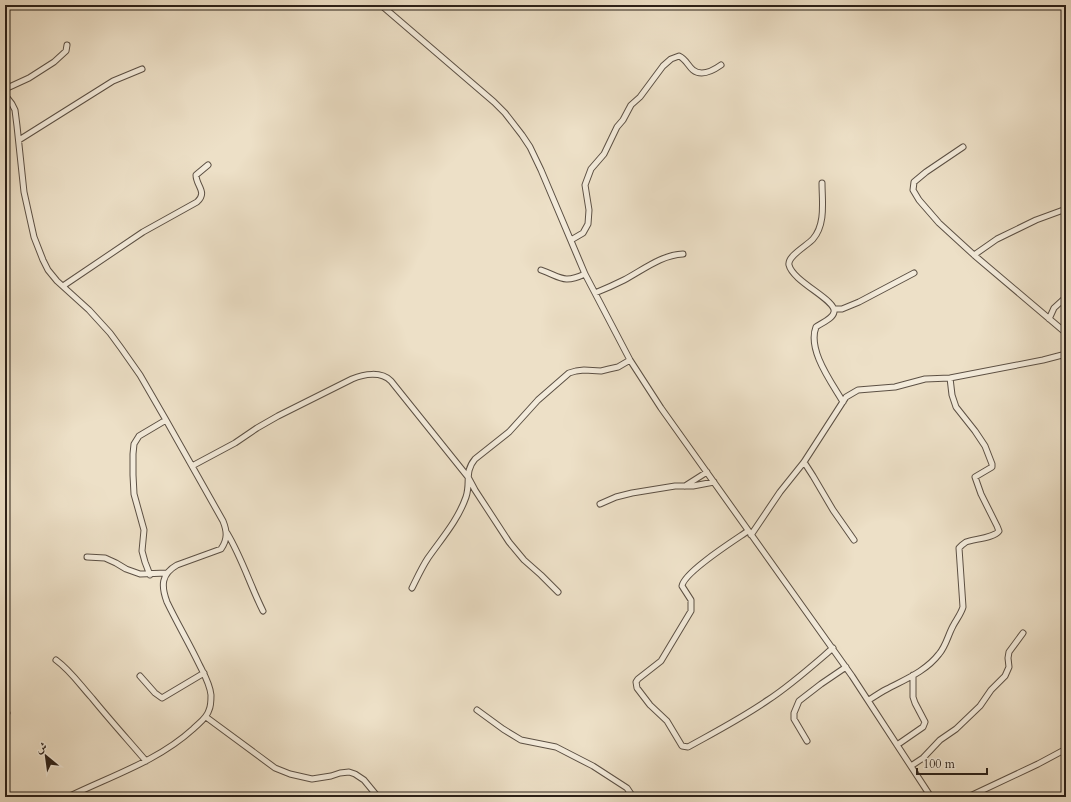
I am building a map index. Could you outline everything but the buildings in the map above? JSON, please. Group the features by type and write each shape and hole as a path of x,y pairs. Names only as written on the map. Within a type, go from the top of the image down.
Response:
{"street":[{"path":"381,5 464,75 506,113 522,135 541,170 585,274 630,360 660,408 833,648 931,797"},
{"path":"5,89 35,75 54,62 66,52 67,45"},
{"path":"571,240 583,233 588,224 589,210 585,185 591,169 604,154 617,127 623,120 631,105 640,97 663,66 671,59 679,56 688,63 694,71 699,73 714,70 721,65"},
{"path":"19,140 113,82 142,69"},
{"path":"5,95 15,110 24,192 34,237 43,260 48,270 57,281 100,322 140,375 223,521 226,532 236,549 263,611"},
{"path":"963,147 914,182 913,190 919,200 939,223 1066,333"},
{"path":"63,286 143,232 197,202 201,196 201,193 196,176 208,165"},
{"path":"822,183 823,212 819,228 814,239 791,257 789,262 789,266 797,277 826,299 835,309 842,309 860,302 914,273"},
{"path":"974,254 997,239 1036,220 1066,209"},
{"path":"595,293 610,287 666,257 676,254 683,254"},
{"path":"541,270 564,280 575,279 585,274"},
{"path":"1049,319 1054,308 1066,297"},
{"path":"835,309 832,316 816,327 814,341 822,367 843,402"},
{"path":"833,648 786,688 769,700 746,715 688,747 682,746 667,721 650,705 637,688 636,682 638,679 661,661 691,611 690,600 682,586 682,582 690,573 714,554 749,533 804,462 846,397 858,390 895,387 925,379 950,378 1066,354"},
{"path":"412,588 427,559 451,527 460,512 468,491 468,473 471,464 475,459 509,432 538,400 570,373 584,370 609,370 630,360"},
{"path":"192,466 235,443 278,416 352,379 359,376 374,374 388,378 468,477 508,542 524,560 558,592"},
{"path":"868,700 925,668 939,654 945,646 955,621 963,607 959,548 966,542 992,536 999,531 998,526 981,494 975,476 992,467 992,464 985,446 956,407 952,395 950,378"},
{"path":"150,575 142,551 144,530 134,494 134,444 139,436 166,420"},
{"path":"804,462 814,476 833,510 854,540"},
{"path":"684,486 707,472"},
{"path":"600,504 616,497 632,493 675,486 714,482"},
{"path":"68,797 146,761 178,742 206,717 211,703 211,694 208,683 166,602 163,594 163,585 166,573 171,568 221,549 226,542 226,532"},
{"path":"87,557 105,558 126,569 140,574 150,575 166,573"},
{"path":"911,766 922,758 940,740 956,729 980,706 991,690 1005,676 1009,667 1009,652 1023,633"},
{"path":"56,660 72,674 146,761"},
{"path":"807,741 794,719 794,713 799,701 846,667"},
{"path":"140,676 155,693 162,698 204,673"},
{"path":"897,744 923,727 925,722 913,697 914,675"},
{"path":"5,708 7,713 5,717"},
{"path":"477,710 521,740 556,747 593,766 627,788 633,797"},
{"path":"206,717 275,768 290,774 312,778 349,772 364,780 378,797"},
{"path":"968,797 1066,749"},
{"path":"795,797 806,797"}]}
